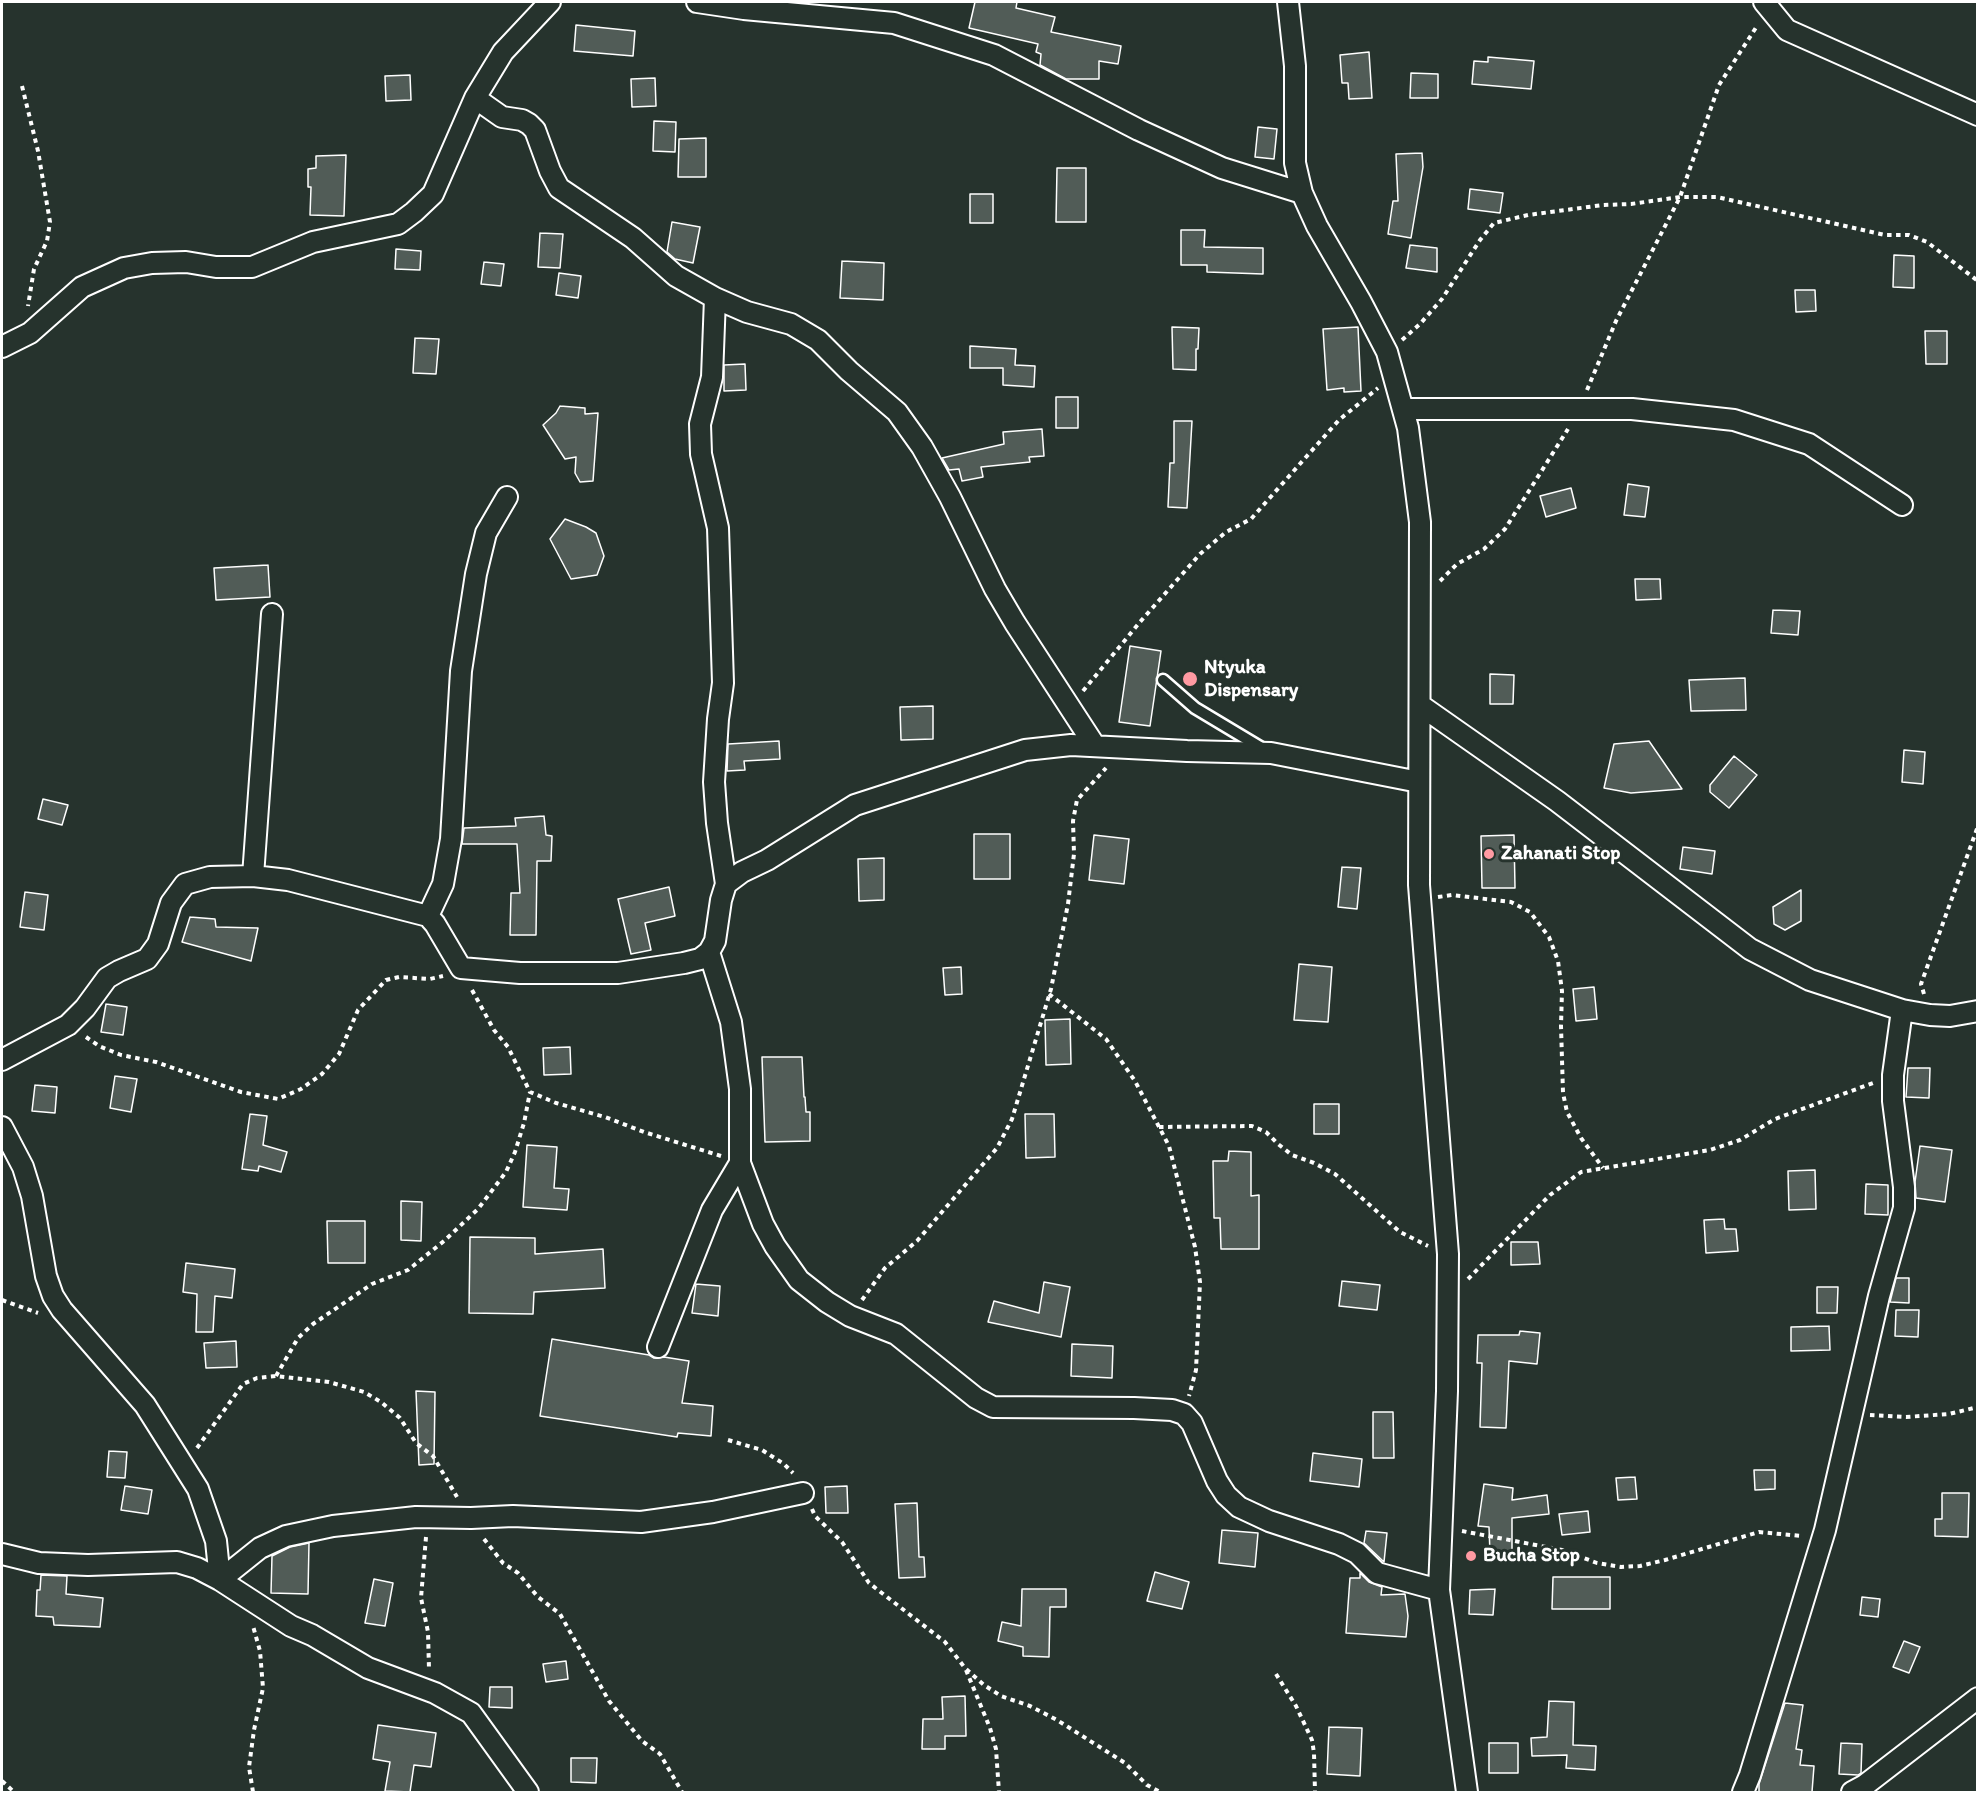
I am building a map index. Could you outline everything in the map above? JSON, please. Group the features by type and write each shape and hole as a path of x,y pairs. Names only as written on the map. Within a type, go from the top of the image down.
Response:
{"street":[{"path":"2,347 28,334 82,287 124,268 152,263 186,262 216,267 252,267 314,242 398,224 433,194 475,98 503,52 550,2"},
{"path":"697,2 744,9 894,23 994,55 1139,130 1222,168 1302,193"},
{"path":"1288,2 1295,66 1295,163 1302,193 1317,226 1387,352 1404,409 1420,522 1420,899 1443,1169 1449,1300 1439,1590 1467,1792"},
{"path":"1767,5 1787,30 1977,115"},
{"path":"475,98 502,117 522,120 530,124 535,130 550,171 559,188 633,238 676,276 715,298 747,312 791,324 818,340 849,371 897,412 922,447 945,487 995,589 1015,623 1095,746"},
{"path":"2,1060 68,1025 85,1008 107,978 147,959 158,944 171,903 185,884 210,877 253,876 288,880 428,916 461,968 520,973 618,973 684,963 700,959 710,952 716,941 721,900 726,884 717,823 714,782 723,683 718,528 701,454 700,424 712,377 715,298"},
{"path":"1404,409 1632,409 1734,420 1809,444 1902,505"},
{"path":"428,916 443,884 451,839 461,671 476,574 486,533 507,497"},
{"path":"253,876 272,614"},
{"path":"1420,705 1557,801 1750,949 1810,980 1902,1010 1950,1016 1977,1011"},
{"path":"726,884 742,872 767,860 855,805 1025,750 1071,745 1270,753 1419,782"},
{"path":"710,952 731,1022 740,1089 740,1163 763,1224 775,1246 799,1280 827,1302 850,1316 896,1334 976,1398 993,1407 1134,1408 1172,1410 1184,1414 1192,1422 1217,1481 1226,1495 1239,1507 1269,1521 1339,1544 1357,1553 1377,1573 1439,1590"},
{"path":"1743,1792 1833,1500 1882,1285 1904,1208 1904,1187 1893,1101 1893,1075 1902,1010"},
{"path":"2,1127 23,1167 29,1186 46,1276 53,1296 62,1310 145,1405 198,1489 216,1541 220,1580"},
{"path":"658,1347 712,1210 740,1163"},
{"path":"220,1580 260,1548 286,1536 333,1526 374,1520 431,1517 513,1516 641,1522 713,1512 803,1493"},
{"path":"2,1554 39,1563 88,1565 177,1562 197,1568 220,1580 291,1626 312,1635 368,1668 428,1691 471,1713 528,1792"},
{"path":"1852,1792 1865,1785 1977,1698"}],"lane":[{"path":"1163,680 1195,708 1270,753"}],"path":[{"path":"1421,600 1457,564 1484,549 1505,529 1537,481 1578,410 1598,368 1616,321 1680,197 1719,85 1767,5"},
{"path":"22,86 38,152 50,222 47,241 34,269 28,299 28,334"},
{"path":"1387,352 1420,324 1442,299 1479,240 1494,223 1528,215 1680,197 1717,197 1885,234 1909,235 1927,242 1977,281"},
{"path":"1071,707 1140,622 1200,554 1226,532 1251,519 1339,420 1394,374"},
{"path":"850,1316 885,1268 917,1241 997,1148 1012,1119 1049,993 1068,904 1074,854 1073,822 1077,800 1126,748"},
{"path":"1930,1015 1921,984 1977,826"},
{"path":"1420,899 1452,895 1511,902 1530,912 1549,937 1558,962 1563,991 1561,1026 1563,1094 1567,1112 1581,1138 1604,1169"},
{"path":"68,1025 99,1046 121,1055 156,1062 241,1092 278,1099 301,1089 322,1074 339,1054 358,1010 386,980 399,977 430,979 461,968 494,1030 508,1047 530,1092 524,1123 506,1172 478,1209 408,1270 372,1284 313,1324 298,1338 276,1376"},
{"path":"1049,993 1106,1039 1136,1081 1168,1146 1195,1247 1200,1282 1196,1370 1184,1414"},
{"path":"1449,1300 1550,1195 1581,1172 1710,1150 1740,1140 1775,1119 1893,1075"},
{"path":"530,1092 556,1103 605,1117 740,1163"},
{"path":"1159,1127 1252,1126 1266,1132 1292,1155 1335,1174 1400,1232 1448,1254"},
{"path":"184,1467 243,1384 257,1378 276,1376 329,1382 364,1392 381,1402 400,1418 416,1443 432,1456 491,1549 504,1563 518,1573 538,1597 560,1614 609,1701 642,1741 660,1754 676,1786 682,1792"},
{"path":"1851,1414 1906,1418 1949,1414 1977,1407"},
{"path":"728,1440 762,1450 784,1464 798,1477 803,1493 815,1516 842,1542 869,1583 945,1642 966,1668 984,1685 1001,1696 1030,1706 1058,1720 1125,1763 1147,1785 1160,1792"},
{"path":"428,1691 429,1632 421,1598 425,1542 431,1517"},
{"path":"1441,1526 1562,1550 1597,1563 1621,1567 1640,1566 1678,1557 1759,1532 1822,1538"},
{"path":"245,1596 261,1651 263,1688 249,1767 253,1792"},
{"path":"966,1668 996,1749 999,1792"},
{"path":"1276,1674 1296,1706 1312,1740 1315,1792"},
{"path":"2,1781 14,1792"}],"building":[{"path":"975,2 1017,2 1016,8 1055,17 1051,32 1121,46 1118,64 1099,61 1099,79 1066,79 1040,65 1041,54 1036,52 1038,44 969,28"},
{"path":"576,25 635,31 633,56 574,51"},
{"path":"1369,52 1372,98 1349,99 1348,83 1342,83 1340,55"},
{"path":"1488,57 1534,61 1531,89 1472,84 1474,61 1488,62"},
{"path":"1411,73 1438,74 1438,98 1410,98"},
{"path":"410,75 411,100 386,101 385,76"},
{"path":"655,78 656,106 632,107 631,79"},
{"path":"654,121 676,122 675,152 653,151"},
{"path":"1258,127 1277,129 1274,159 1255,157"},
{"path":"706,138 706,177 678,177 679,139"},
{"path":"1422,153 1423,167 1411,238 1388,234 1393,201 1398,201 1396,154"},
{"path":"346,155 344,216 310,215 311,187 308,187 308,169 316,168 316,156"},
{"path":"1057,168 1086,168 1086,222 1056,222"},
{"path":"1470,189 1503,193 1500,213 1468,209"},
{"path":"970,194 993,194 993,223 970,223"},
{"path":"672,222 700,227 693,263 675,259 667,252"},
{"path":"1181,230 1205,230 1204,247 1263,248 1263,274 1207,272 1207,265 1181,265"},
{"path":"540,233 563,234 560,268 538,267"},
{"path":"1410,245 1437,248 1437,272 1406,268"},
{"path":"396,249 421,251 420,270 395,269"},
{"path":"1894,255 1914,256 1914,288 1893,287"},
{"path":"842,261 884,263 883,300 840,298"},
{"path":"484,262 504,264 501,286 481,284"},
{"path":"559,273 581,276 578,298 556,295"},
{"path":"1795,290 1815,290 1816,311 1796,312"},
{"path":"1172,327 1199,328 1196,370 1173,369"},
{"path":"1358,327 1361,391 1344,392 1344,388 1327,390 1323,329"},
{"path":"1925,331 1947,331 1947,364 1926,364"},
{"path":"415,338 439,339 436,374 413,373"},
{"path":"970,346 1016,349 1015,365 1035,366 1034,387 1003,385 1003,368 970,368"},
{"path":"745,364 746,390 724,391 724,365"},
{"path":"1056,397 1078,397 1078,428 1056,428"},
{"path":"560,406 585,408 585,414 598,413 593,481 580,482 575,473 576,457 565,459 543,425"},
{"path":"1174,421 1192,421 1187,508 1168,507 1170,463 1174,463"},
{"path":"1042,429 1044,456 1029,457 1030,462 981,467 983,477 962,481 959,469 949,470 942,458 1004,444 1003,432"},
{"path":"1628,484 1649,487 1645,517 1624,515"},
{"path":"1571,488 1576,508 1546,517 1540,496"},
{"path":"565,519 596,533 604,556 597,575 571,579 550,539"},
{"path":"268,565 270,597 216,600 214,568"},
{"path":"1635,579 1660,579 1661,599 1636,600"},
{"path":"1773,610 1800,611 1798,635 1771,633"},
{"path":"1130,646 1161,651 1150,726 1119,722"},
{"path":"1490,674 1514,675 1513,704 1490,704"},
{"path":"1745,678 1746,710 1691,711 1689,680"},
{"path":"933,706 933,739 901,740 900,707"},
{"path":"779,741 780,759 744,761 745,770 727,771 728,744"},
{"path":"1649,741 1682,789 1631,793 1604,788 1614,744"},
{"path":"1904,750 1925,752 1923,784 1902,782"},
{"path":"1734,756 1757,775 1729,808 1710,792 1710,785"},
{"path":"43,799 68,805 62,825 38,819"},
{"path":"544,816 546,835 552,836 551,861 537,861 536,935 510,935 511,893 520,893 517,844 462,844 464,828 516,826 515,818"},
{"path":"974,834 1010,834 1010,879 974,879"},
{"path":"1094,835 1129,839 1124,884 1089,880"},
{"path":"1514,835 1515,888 1482,888 1481,836"},
{"path":"1683,847 1715,851 1712,874 1680,869"},
{"path":"884,858 884,900 859,901 858,859"},
{"path":"1342,867 1361,868 1357,909 1338,907"},
{"path":"669,887 675,916 645,923 651,950 631,954 618,899"},
{"path":"1801,890 1801,921 1785,930 1774,924 1773,907"},
{"path":"25,892 48,895 44,930 20,927"},
{"path":"190,917 215,919 216,927 258,928 251,961 182,942"},
{"path":"1299,964 1332,967 1328,1022 1294,1020"},
{"path":"961,967 962,994 945,995 943,968"},
{"path":"1594,987 1597,1019 1576,1021 1573,989"},
{"path":"106,1004 127,1007 123,1035 101,1032"},
{"path":"1070,1019 1071,1064 1046,1065 1045,1020"},
{"path":"570,1047 571,1074 544,1075 543,1048"},
{"path":"762,1057 802,1057 806,1112 810,1112 810,1141 765,1142"},
{"path":"1908,1068 1930,1068 1929,1098 1906,1097"},
{"path":"115,1076 137,1079 131,1112 110,1108"},
{"path":"35,1085 57,1087 55,1113 32,1111"},
{"path":"1314,1104 1339,1104 1339,1134 1314,1134"},
{"path":"250,1114 267,1116 263,1145 287,1152 281,1172 259,1166 258,1171 242,1169"},
{"path":"1025,1114 1054,1114 1055,1157 1026,1158"},
{"path":"527,1145 557,1147 554,1188 569,1189 567,1210 523,1207"},
{"path":"1920,1146 1952,1150 1945,1202 1916,1198 1915,1182"},
{"path":"1229,1151 1251,1152 1251,1196 1259,1195 1259,1249 1221,1249 1220,1218 1214,1218 1213,1161 1228,1161"},
{"path":"1815,1170 1816,1209 1789,1210 1788,1171"},
{"path":"1866,1184 1888,1185 1888,1215 1865,1214"},
{"path":"401,1201 422,1202 421,1241 401,1240"},
{"path":"1724,1219 1725,1229 1736,1229 1738,1251 1706,1253 1704,1220"},
{"path":"327,1221 365,1221 365,1263 328,1263"},
{"path":"470,1237 535,1238 535,1254 603,1249 605,1288 534,1292 533,1314 469,1313"},
{"path":"1511,1242 1538,1242 1540,1264 1511,1265"},
{"path":"186,1263 235,1269 232,1298 215,1296 213,1332 196,1332 197,1294 183,1292"},
{"path":"1896,1278 1909,1278 1909,1303 1890,1302"},
{"path":"1342,1281 1380,1285 1377,1310 1339,1306"},
{"path":"1044,1282 1070,1287 1061,1337 988,1322 994,1301 1039,1313"},
{"path":"696,1284 720,1286 718,1316 692,1313"},
{"path":"1817,1287 1838,1287 1837,1313 1817,1313"},
{"path":"1896,1310 1919,1310 1918,1337 1895,1336"},
{"path":"1829,1326 1830,1350 1791,1351 1791,1327"},
{"path":"1520,1331 1540,1333 1537,1364 1509,1361 1506,1428 1480,1427 1482,1363 1477,1363 1478,1335 1519,1335"},
{"path":"552,1339 649,1355 654,1358 664,1357 689,1361 682,1403 713,1406 711,1436 678,1433 677,1437 540,1416"},
{"path":"236,1341 237,1367 206,1368 204,1343"},
{"path":"1072,1344 1113,1346 1112,1378 1071,1376"},
{"path":"416,1391 435,1392 434,1464 419,1465"},
{"path":"1373,1412 1393,1412 1394,1458 1373,1458"},
{"path":"109,1451 127,1452 125,1478 107,1477"},
{"path":"1313,1453 1362,1459 1359,1487 1310,1481"},
{"path":"1754,1470 1775,1470 1775,1489 1755,1490"},
{"path":"1635,1477 1637,1499 1618,1500 1616,1478"},
{"path":"1484,1484 1513,1488 1512,1500 1547,1495 1549,1514 1512,1518 1512,1552 1490,1554 1489,1527 1478,1526"},
{"path":"125,1486 152,1490 148,1514 121,1510"},
{"path":"847,1486 848,1513 826,1513 825,1487"},
{"path":"1942,1493 1969,1493 1968,1537 1935,1536 1935,1519 1942,1519"},
{"path":"917,1503 919,1557 924,1557 925,1577 899,1578 895,1504"},
{"path":"1588,1511 1590,1532 1562,1535 1559,1514"},
{"path":"1222,1530 1258,1533 1255,1567 1219,1563"},
{"path":"1366,1531 1387,1533 1384,1562 1364,1543"},
{"path":"309,1543 308,1594 271,1593 272,1556 290,1547"},
{"path":"1155,1572 1189,1582 1182,1609 1147,1601"},
{"path":"1360,1573 1369,1582 1382,1587 1381,1595 1405,1594 1408,1616 1406,1637 1346,1633 1350,1578 1360,1578"},
{"path":"41,1575 67,1576 66,1594 103,1598 100,1627 54,1625 53,1617 36,1616 37,1590 40,1590"},
{"path":"1553,1577 1610,1577 1610,1609 1552,1609"},
{"path":"374,1579 393,1583 385,1626 365,1623"},
{"path":"1022,1589 1066,1589 1066,1607 1050,1607 1049,1657 1023,1656 1023,1647 998,1641 1002,1622 1021,1626"},
{"path":"1495,1589 1493,1615 1469,1614 1470,1590"},
{"path":"1862,1597 1880,1599 1878,1617 1860,1615"},
{"path":"1904,1641 1920,1647 1909,1673 1893,1667"},
{"path":"566,1661 568,1679 546,1682 543,1664"},
{"path":"490,1687 512,1687 512,1708 489,1707"},
{"path":"965,1696 966,1736 945,1736 945,1749 922,1749 923,1719 943,1719 942,1697"},
{"path":"1549,1701 1574,1702 1573,1745 1596,1746 1595,1770 1566,1768 1567,1755 1532,1756 1531,1738 1547,1737"},
{"path":"1785,1703 1803,1705 1796,1749 1802,1750 1800,1765 1814,1766 1812,1792 1759,1792 1759,1784"},
{"path":"378,1725 436,1733 431,1767 414,1765 410,1792 385,1791 390,1762 373,1759"},
{"path":"1329,1727 1362,1728 1360,1776 1327,1774"},
{"path":"1489,1743 1518,1743 1518,1773 1489,1773"},
{"path":"1841,1743 1862,1744 1861,1773 1858,1775 1839,1774"},
{"path":"571,1758 597,1758 596,1783 571,1782"}],"place":[{"name":"Ntyuka Dispensary","path":"1190,679"},
{"name":"Zahanati Stop","path":"1489,854"},
{"name":"Bucha Stop","path":"1471,1556"}]}
